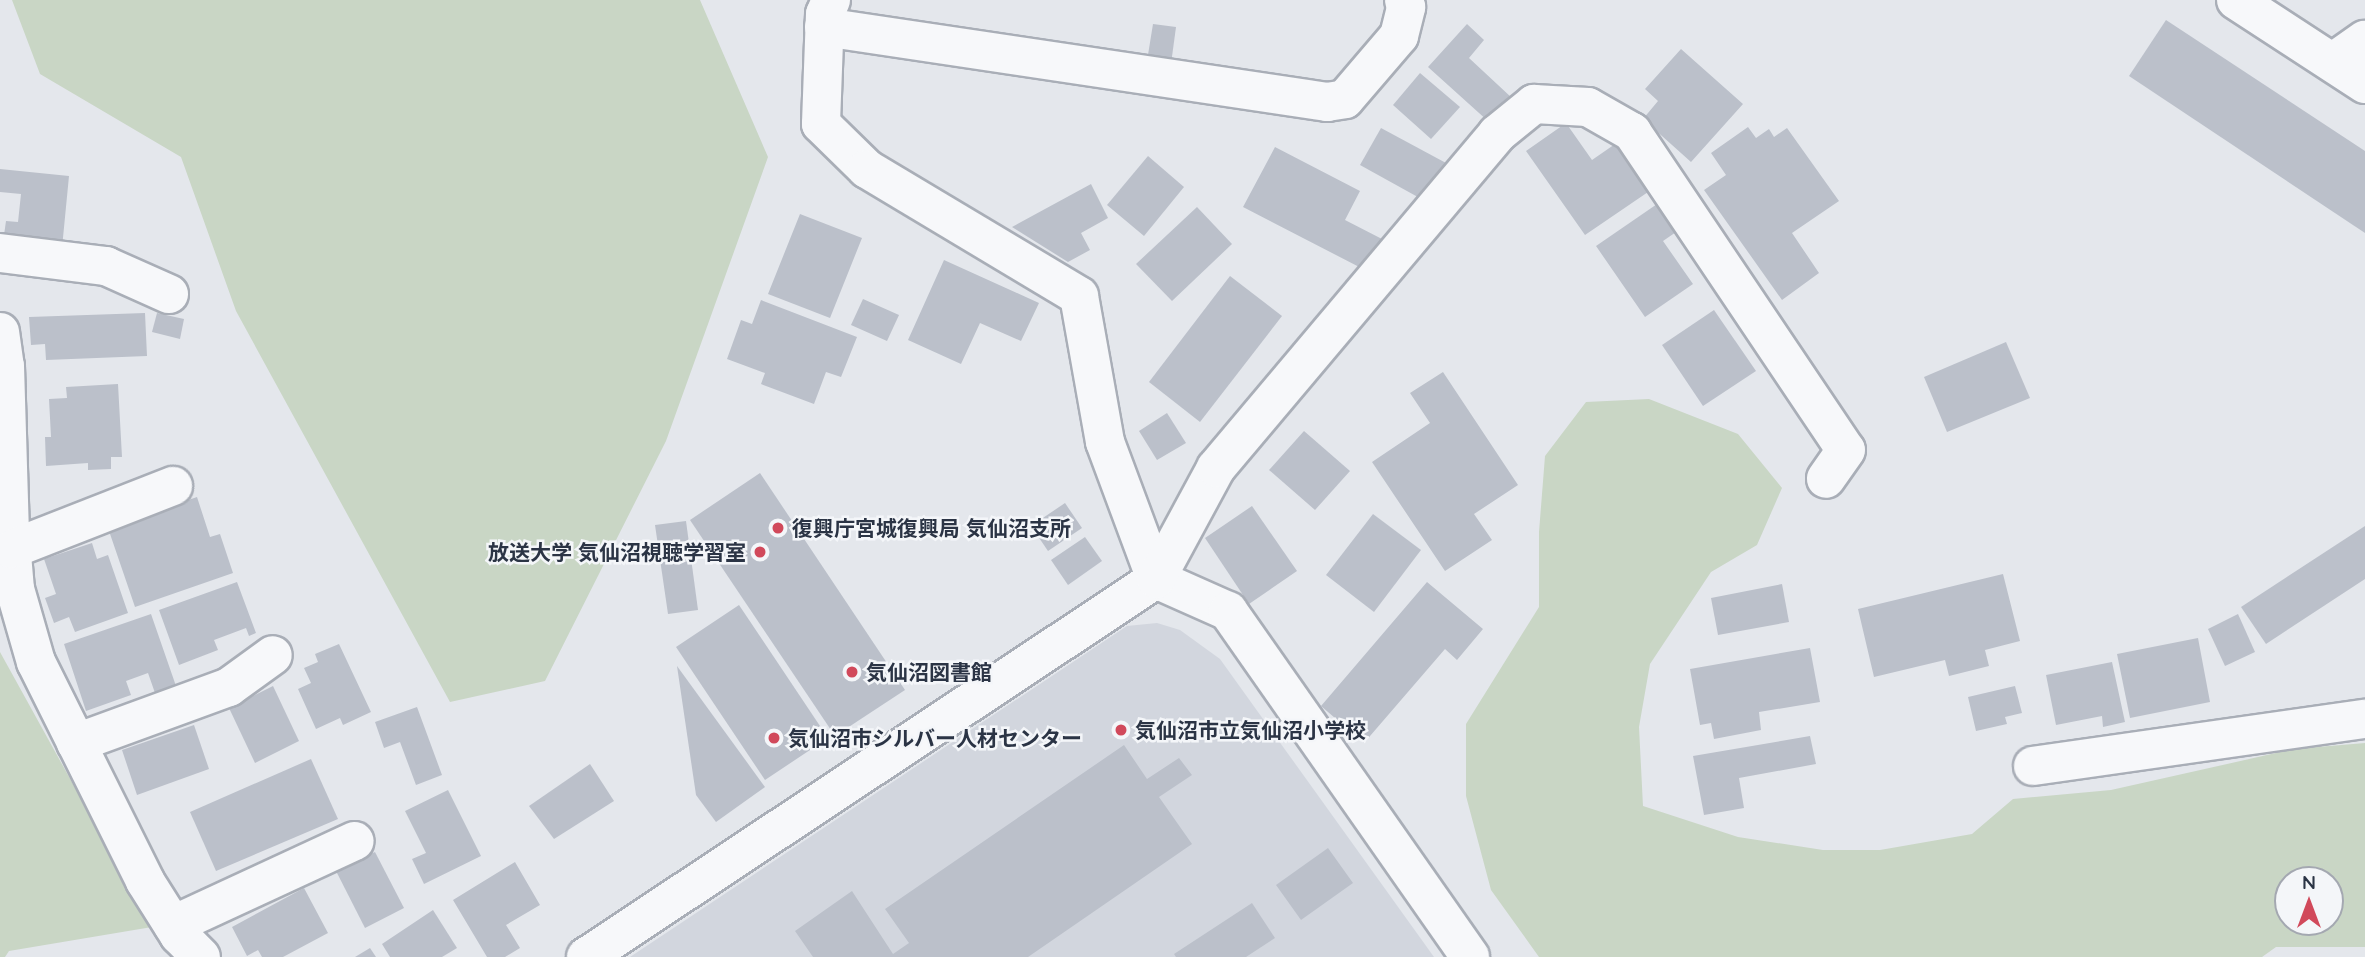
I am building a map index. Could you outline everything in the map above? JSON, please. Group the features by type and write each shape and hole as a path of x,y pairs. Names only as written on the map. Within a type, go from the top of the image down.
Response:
{"street":[{"path":"1404,0 1406,7 1399,37 1345,99 1327,102 828,13 821,124 867,169 1079,296 1105,442 1156,579 1227,611 1470,957"},
{"path":"2236,0 2365,84"},
{"path":"2333,62 2365,40"},
{"path":"586,957 1156,579 1216,468 1497,134 1534,104 1588,107 1632,132 1846,450 1826,479"},
{"path":"0,253 106,266 169,294"},
{"path":"0,332 5,366 15,589 36,662 145,880 173,925 201,957"},
{"path":"12,549 157,478"},
{"path":"76,743 229,687 273,655"},
{"path":"2033,766 2365,719"},
{"path":"173,925 355,841"}],"shaded area":[{"name":"気仙沼市立気仙沼小学校","path":"1157,623 1180,630 1220,659 1434,957 630,957 1127,626"}],"green space":[{"path":"12,0 700,0 768,157 666,441 545,681 450,702 236,311 181,157 40,74"},
{"path":"1649,399 1738,434 1782,488 1757,545 1711,572 1650,664 1639,727 1643,806 1738,837 1823,850 1880,850 1972,834 2013,799 2111,790 2294,749 2365,743 2365,947 2276,947 2262,957 1539,957 1491,890 1466,796 1466,724 1539,607 1539,532 1545,456 1586,402"},
{"path":"0,652 152,927 9,951 5,957 0,957"}],"building":[{"path":"2166,20 2365,151 2365,233 2129,76"},
{"path":"1153,24 1176,27 1171,64 1147,61"},
{"path":"1467,24 1484,40 1469,58 1512,98 1489,122 1428,67"},
{"path":"1681,49 1743,104 1691,162 1643,119 1658,101 1645,89"},
{"path":"1420,73 1460,107 1431,139 1393,105"},
{"path":"1566,123 1592,160 1618,142 1651,190 1585,235 1526,151"},
{"path":"1748,127 1756,138 1769,129 1774,137 1787,128 1839,201 1792,233 1819,273 1782,300 1704,190 1726,175 1711,153"},
{"path":"1381,128 1446,163 1425,201 1360,165"},
{"path":"1275,147 1360,191 1345,220 1382,239 1365,270 1243,207"},
{"path":"1148,156 1184,187 1144,236 1107,205"},
{"path":"0,169 69,176 62,248 3,242 6,221 18,222 21,194 0,192"},
{"path":"1091,184 1108,218 1081,233 1090,250 1068,262 1012,227"},
{"path":"1660,202 1679,230 1663,241 1693,284 1645,317 1596,246"},
{"path":"1197,207 1232,244 1172,301 1136,264"},
{"path":"800,214 862,238 830,318 768,294"},
{"path":"944,260 1039,303 1021,341 980,323 961,364 908,340"},
{"path":"1230,276 1282,316 1200,422 1149,382"},
{"path":"863,299 899,315 887,341 851,325"},
{"path":"761,300 857,337 841,377 826,372 814,404 761,384 765,373 727,359 741,320 752,324"},
{"path":"1714,310 1756,371 1703,406 1662,345"},
{"path":"145,313 147,356 46,360 45,344 31,345 29,317"},
{"path":"157,313 184,319 180,339 152,332"},
{"path":"2006,342 2030,398 1947,432 1924,377"},
{"path":"1443,372 1518,485 1474,514 1492,540 1445,571 1372,462 1430,423 1410,393"},
{"path":"118,384 122,457 111,457 111,469 88,470 88,463 46,466 45,437 51,437 49,399 67,398 66,387"},
{"path":"1167,413 1186,443 1157,460 1139,431"},
{"path":"1304,431 1350,471 1315,510 1269,470"},
{"path":"760,473 905,690 835,736 690,520"},
{"path":"197,497 210,537 220,534 233,573 135,607 108,528"},
{"path":"1065,503 1082,528 1048,551 1031,526"},
{"path":"1252,506 1297,571 1249,604 1205,538"},
{"path":"1373,514 1421,550 1374,612 1326,575"},
{"path":"686,521 698,610 668,614 655,525"},
{"path":"2365,526 2365,579 2266,644 2241,607"},
{"path":"1085,537 1102,561 1068,585 1051,560"},
{"path":"92,543 97,559 108,555 128,613 75,632 69,617 54,623 45,598 56,594 44,559"},
{"path":"2003,574 2020,641 1985,650 1989,666 1949,676 1945,660 1874,677 1858,609"},
{"path":"237,582 256,633 249,636 246,628 214,640 218,650 179,665 159,610"},
{"path":"1427,582 1483,629 1457,660 1445,649 1364,743 1321,706"},
{"path":"1782,584 1789,622 1718,635 1711,598"},
{"path":"739,605 828,738 765,780 676,647"},
{"path":"151,614 176,686 155,693 148,673 126,681 131,695 86,711 64,644"},
{"path":"2238,614 2255,652 2225,666 2208,629"},
{"path":"2198,638 2210,702 2130,718 2117,654"},
{"path":"339,644 371,712 343,725 340,718 316,729 298,689 311,683 304,668 318,662 315,654"},
{"path":"1810,648 1820,702 1759,712 1761,730 1714,739 1711,723 1700,725 1690,669"},
{"path":"2112,662 2125,722 2103,727 2102,716 2056,725 2046,675"},
{"path":"677,666 765,787 716,822 696,795"},
{"path":"273,686 299,741 255,763 229,708"},
{"path":"2015,686 2022,713 2005,717 2007,724 1976,731 1968,697"},
{"path":"417,707 442,775 416,785 400,742 384,748 375,722"},
{"path":"194,725 209,769 137,795 122,750"},
{"path":"1810,736 1816,764 1739,778 1744,808 1704,815 1693,756"},
{"path":"1124,745 1147,779 1179,758 1192,775 1159,797 1192,844 1028,957 813,957 795,931 852,891 893,954 909,943 885,909"},
{"path":"311,759 338,819 216,871 190,812"},
{"path":"590,764 614,801 554,839 529,806"},
{"path":"448,790 481,856 424,884 412,859 426,853 405,811"},
{"path":"1328,848 1353,883 1301,920 1276,885"},
{"path":"375,852 404,908 365,928 336,871"},
{"path":"515,862 540,905 506,925 520,948 505,957 487,957 453,900"},
{"path":"304,888 328,933 283,957 262,957 258,950 247,956 232,927"},
{"path":"1252,903 1275,938 1246,957 1176,957 1174,954"},
{"path":"433,910 457,948 442,957 390,957 382,944"},
{"path":"370,948 376,957 355,957"}],"place":[{"name":"復興庁宮城復興局 気仙沼支所","path":"778,528"},
{"name":"放送大学 気仙沼視聴学習室","path":"760,552"},
{"name":"気仙沼図書館","path":"852,672"},
{"name":"気仙沼市立気仙沼小学校","path":"1121,730"},
{"name":"気仙沼市シルバー人材センター","path":"774,738"}]}
